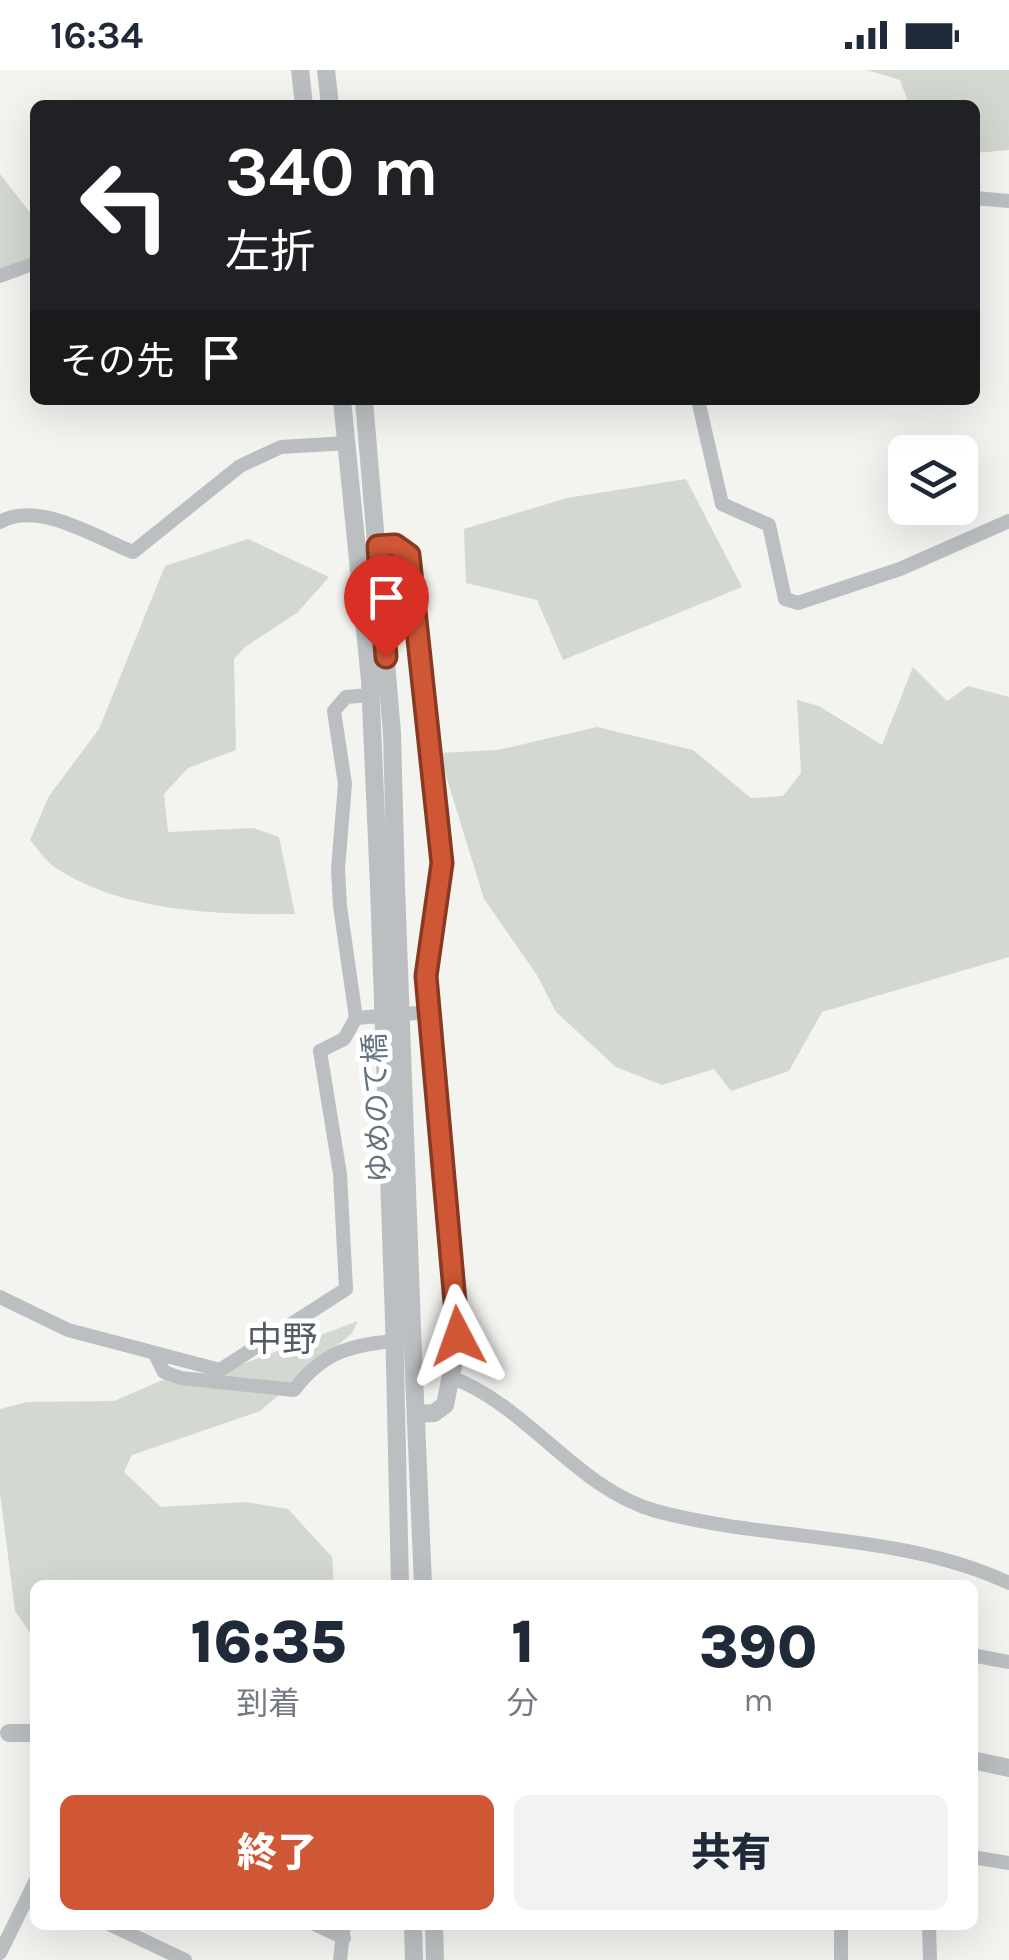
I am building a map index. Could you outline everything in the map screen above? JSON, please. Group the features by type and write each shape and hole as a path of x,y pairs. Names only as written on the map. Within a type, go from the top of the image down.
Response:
{"street":[{"path":"300,70 303,100"},
{"path":"326,70 329,100"},
{"path":"980,198 1009,201"},
{"path":"0,276 30,265"},
{"path":"343,405 388,886"},
{"path":"364,405 392,733 388,886"},
{"path":"699,405 722,504 769,525 786,599 798,603 900,569 1009,521"},
{"path":"0,522 22,513 42,516 133,552 240,466 282,448 348,443"},
{"path":"378,546 395,545 409,555 442,863 427,959 458,1336 445,1405 434,1413 416,1414"},
{"path":"0,1296 68,1330 220,1370 346,1289 340,1174 320,1051 344,1039 356,1018 339,888 345,784 334,711 346,697 370,695"},
{"name":"ゆめのて橋","path":"388,886 400,1580"},
{"name":"ゆめのて橋","path":"388,886 423,1580"},
{"path":"356,1018 430,1012"},
{"path":"156,1356 164,1372 181,1378 294,1390 314,1364 341,1348 394,1341"},
{"path":"452,1378 482,1389 610,1491 655,1510 912,1554 1009,1582"},
{"path":"978,1656 1009,1662"},
{"path":"0,1716 4,1742 30,1734"},
{"path":"978,1761 1009,1768"},
{"path":"978,1858 1009,1862"},
{"path":"0,1953 5,1928 30,1892"},
{"path":"122,1930 186,1960"},
{"path":"413,1930 414,1960"},
{"path":"434,1930 434,1960"},
{"path":"841,1930 842,1960"},
{"path":"929,1930 930,1960"},
{"path":"340,1960 344,1932"}],"shaded area":[{"path":"867,70 1009,70 1009,150 980,153 980,100 907,100 900,80"},
{"path":"0,174 30,213 30,267 0,274"},
{"path":"686,479 742,587 563,660 537,600 466,583 464,529 567,498"},
{"path":"248,539 329,577 297,613 245,647 234,659 236,750 188,768 164,794 168,832 253,828 279,837 295,914 172,908 110,894 82,883 52,865 30,840 49,796 99,729 165,566"},
{"path":"913,667 947,701 968,686 1009,697 1009,957 822,1012 789,1071 731,1091 714,1069 662,1085 616,1067 556,1012 537,975 484,899 439,753 498,750 597,727 693,750 751,798 783,796 801,773 797,700 819,706 882,745"},
{"path":"358,1321 352,1333 260,1411 132,1455 124,1472 161,1507 245,1502 288,1509 332,1557 334,1580 30,1580 30,1633 15,1611 0,1493 0,1409 27,1402 114,1401 165,1379 218,1380 237,1366"}],"district":[{"name":"中野","path":"282,1339"}],"route":[{"path":"386,657 378,546 395,545 409,555 442,863 426,976 458,1336"}]}
